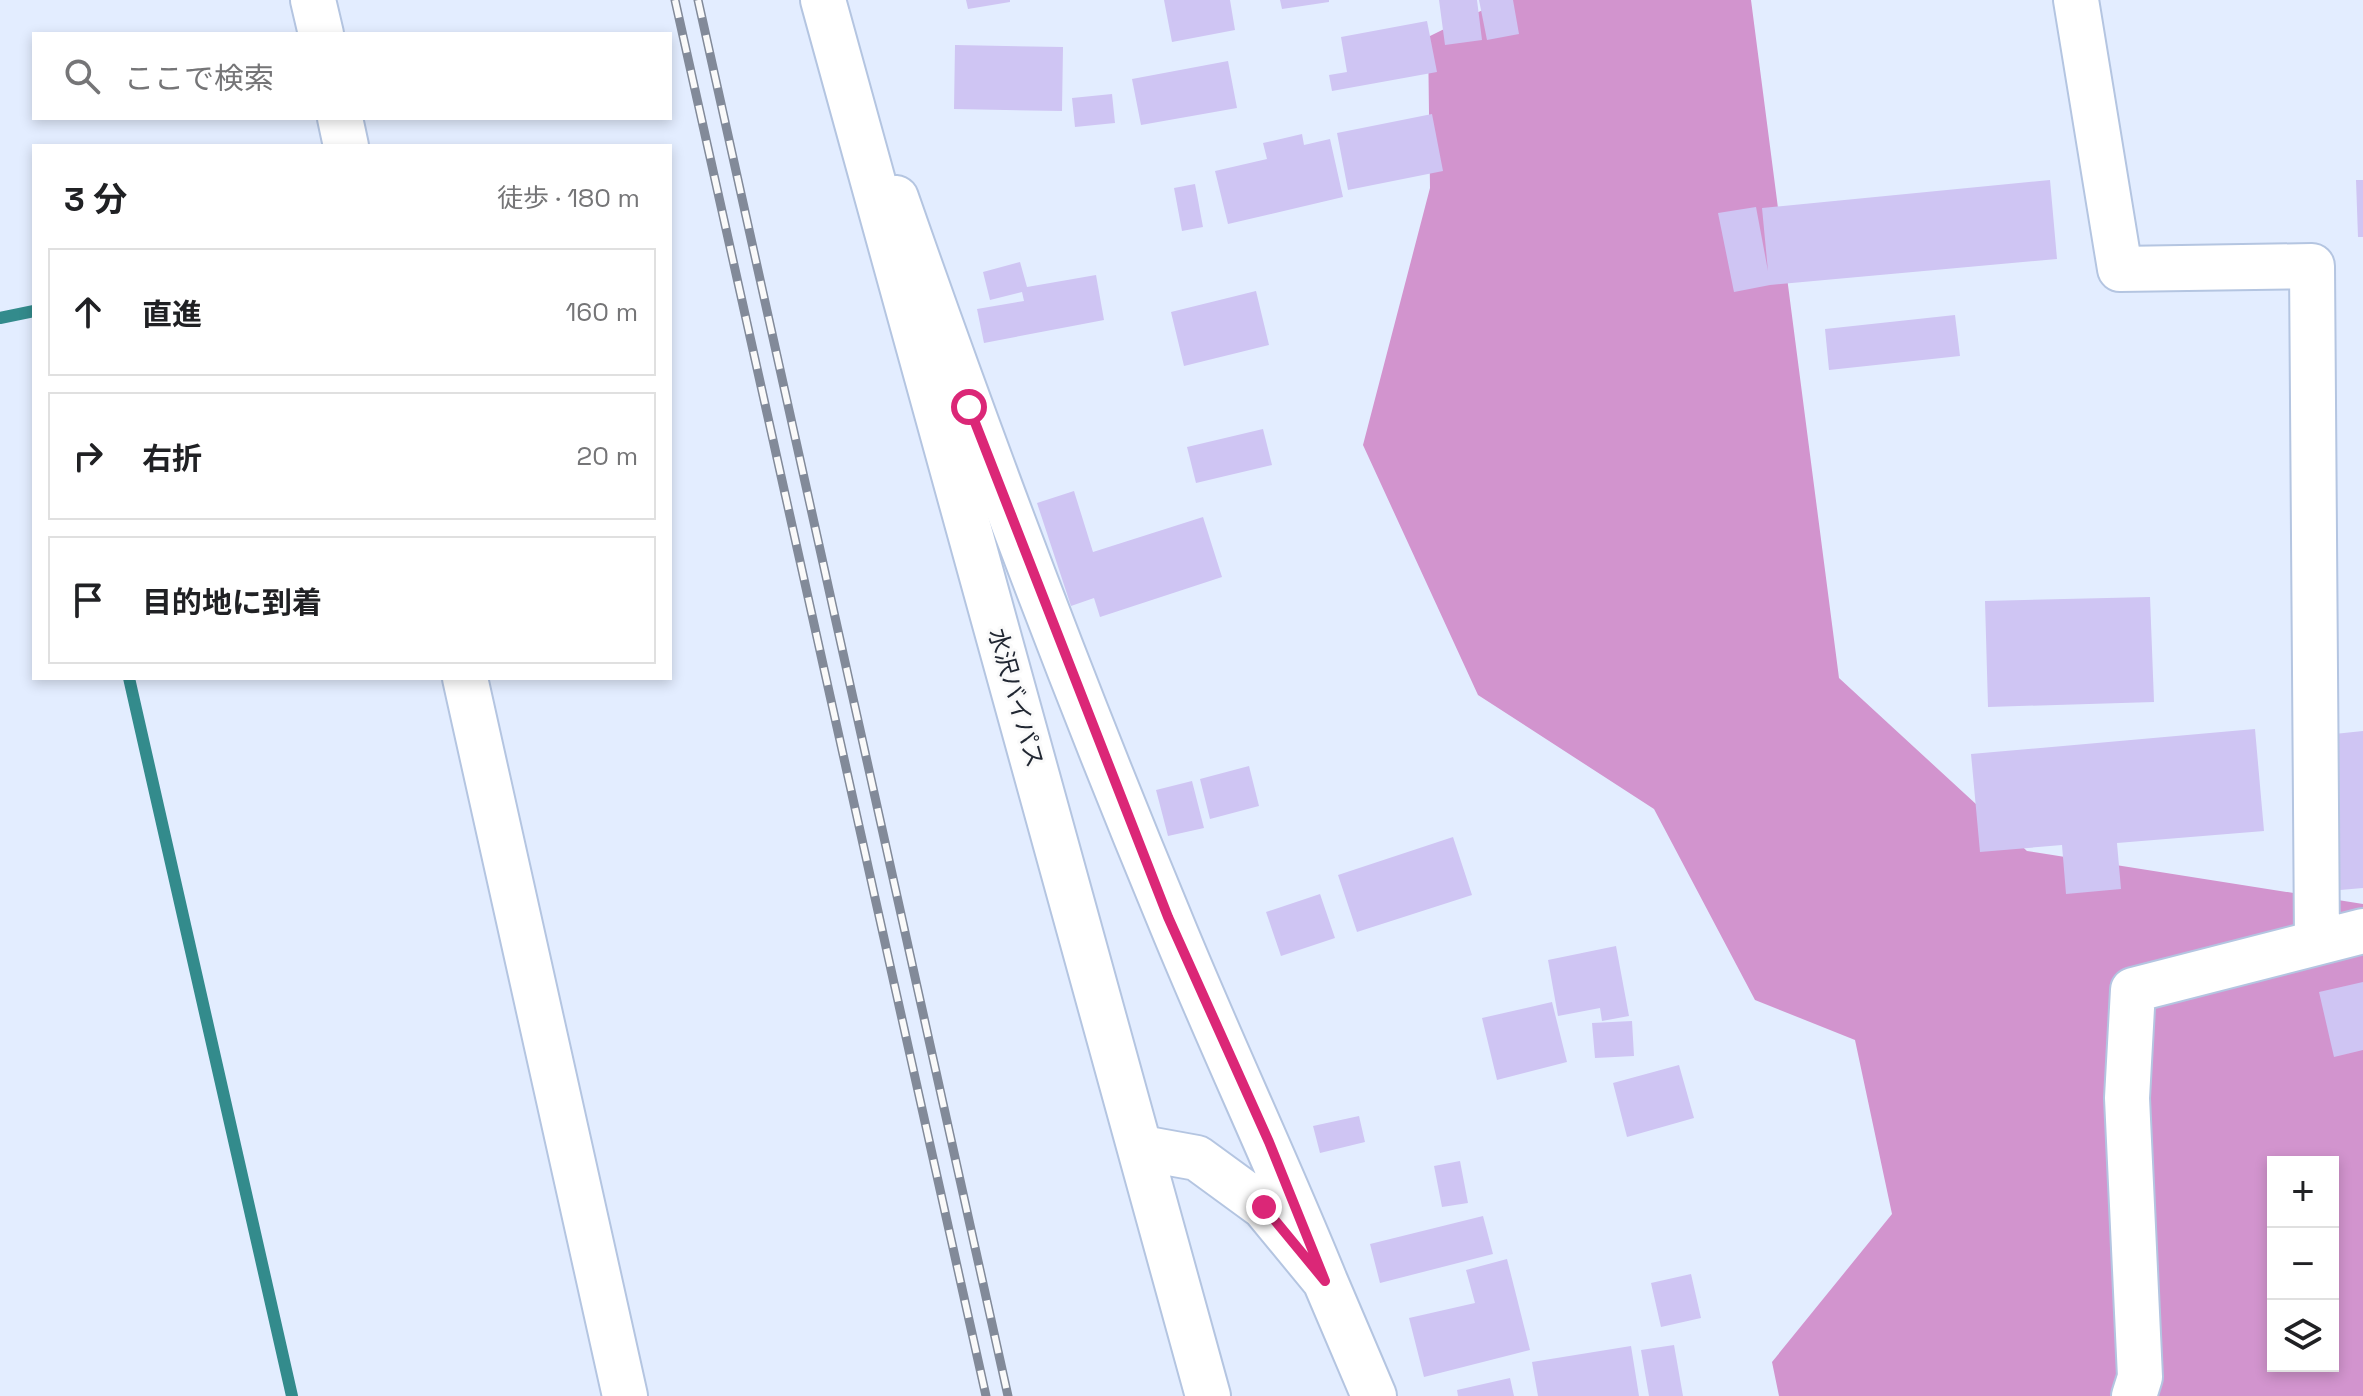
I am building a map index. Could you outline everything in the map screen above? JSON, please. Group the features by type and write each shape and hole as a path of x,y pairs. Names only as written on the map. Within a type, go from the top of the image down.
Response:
{"main road":[{"path":"313,0 321,32"},
{"path":"823,0 969,407 1082,701 1168,917 1269,1142 1374,1396"},
{"name":"水沢バイパス","path":"823,0 1208,1396"},
{"path":"2076,0 2120,269 2312,266 2317,941"},
{"path":"340,120 346,144"},
{"path":"465,680 625,1396"},
{"path":"2134,1396 2140,1377 2127,1098 2133,990 2363,931"},
{"path":"1142,1148 1197,1158 1264,1207 1325,1281"}],"shaded area":[{"path":"1503,0 1751,0 1839,678 2027,851 2363,904 2363,1396 1779,1396 1772,1362 1892,1214 1855,1040 1755,1000 1654,809 1478,695 1363,445 1430,188 1428,37"}],"building":[{"path":"966,0 1010,0 1010,2 968,9"},
{"path":"1164,0 1230,0 1235,30 1172,42"},
{"path":"1280,0 1329,0 1329,2 1282,9"},
{"path":"1439,0 1477,0 1482,40 1445,45"},
{"path":"1479,0 1513,0 1519,34 1487,40"},
{"path":"1427,21 1437,72 1332,91 1329,75 1347,72 1341,37"},
{"path":"955,45 1063,47 1062,111 954,109"},
{"path":"1228,61 1237,108 1141,125 1132,79"},
{"path":"1112,94 1115,123 1075,127 1072,98"},
{"path":"1432,114 1443,171 1348,190 1337,133"},
{"path":"1302,134 1304,145 1330,139 1343,197 1228,224 1215,171 1267,159 1263,143"},
{"path":"2050,180 2057,259 1770,285 1734,292 1718,213 1756,207 1768,271 1762,208"},
{"path":"2356,180 2363,180 2363,237 2358,237"},
{"path":"1195,184 1203,227 1182,231 1174,188"},
{"path":"1020,262 1027,287 1096,275 1104,320 984,343 977,309 1024,301 1022,292 990,300 983,272"},
{"path":"1256,291 1269,345 1184,366 1171,312"},
{"path":"1955,315 1960,356 1829,370 1825,329"},
{"path":"1263,429 1272,465 1196,483 1187,447"},
{"path":"1074,491 1093,552 1203,517 1222,577 1100,617 1094,598 1071,606 1037,503"},
{"path":"2150,597 2154,702 1988,707 1985,601"},
{"path":"2255,729 2264,831 2117,843 2121,889 2066,894 2062,845 1980,852 1971,754"},
{"path":"2363,731 2363,888 2340,890 2325,735"},
{"path":"1249,766 1259,806 1210,819 1200,779"},
{"path":"1192,781 1204,828 1168,836 1156,790"},
{"path":"1453,837 1472,895 1357,932 1338,875"},
{"path":"1320,894 1335,938 1281,956 1266,912"},
{"path":"1616,946 1629,1016 1602,1021 1600,1008 1558,1016 1548,960"},
{"path":"2363,982 2363,1050 2334,1057 2319,992"},
{"path":"1552,1002 1567,1062 1497,1080 1482,1018"},
{"path":"1632,1021 1634,1056 1595,1058 1592,1023"},
{"path":"1679,1065 1694,1118 1627,1137 1613,1083"},
{"path":"1359,1116 1365,1142 1320,1153 1313,1126"},
{"path":"1460,1161 1468,1203 1442,1207 1434,1166"},
{"path":"1483,1216 1493,1254 1380,1283 1370,1244"},
{"path":"1507,1259 1530,1350 1424,1377 1409,1318 1475,1303 1466,1270"},
{"path":"1691,1274 1701,1318 1661,1327 1651,1283"},
{"path":"1674,1345 1683,1396 1649,1396 1641,1350"},
{"path":"1631,1346 1639,1396 1538,1396 1532,1362"},
{"path":"1510,1378 1514,1396 1458,1396 1457,1390"}],"waterway":[{"path":"0,318 32,311"},
{"path":"129,680 292,1396"}],"railway":[{"path":"675,0 986,1396"},
{"path":"698,0 1008,1396"}],"route":[{"path":"969,407 1168,917 1269,1142 1325,1281 1264,1207"}]}
